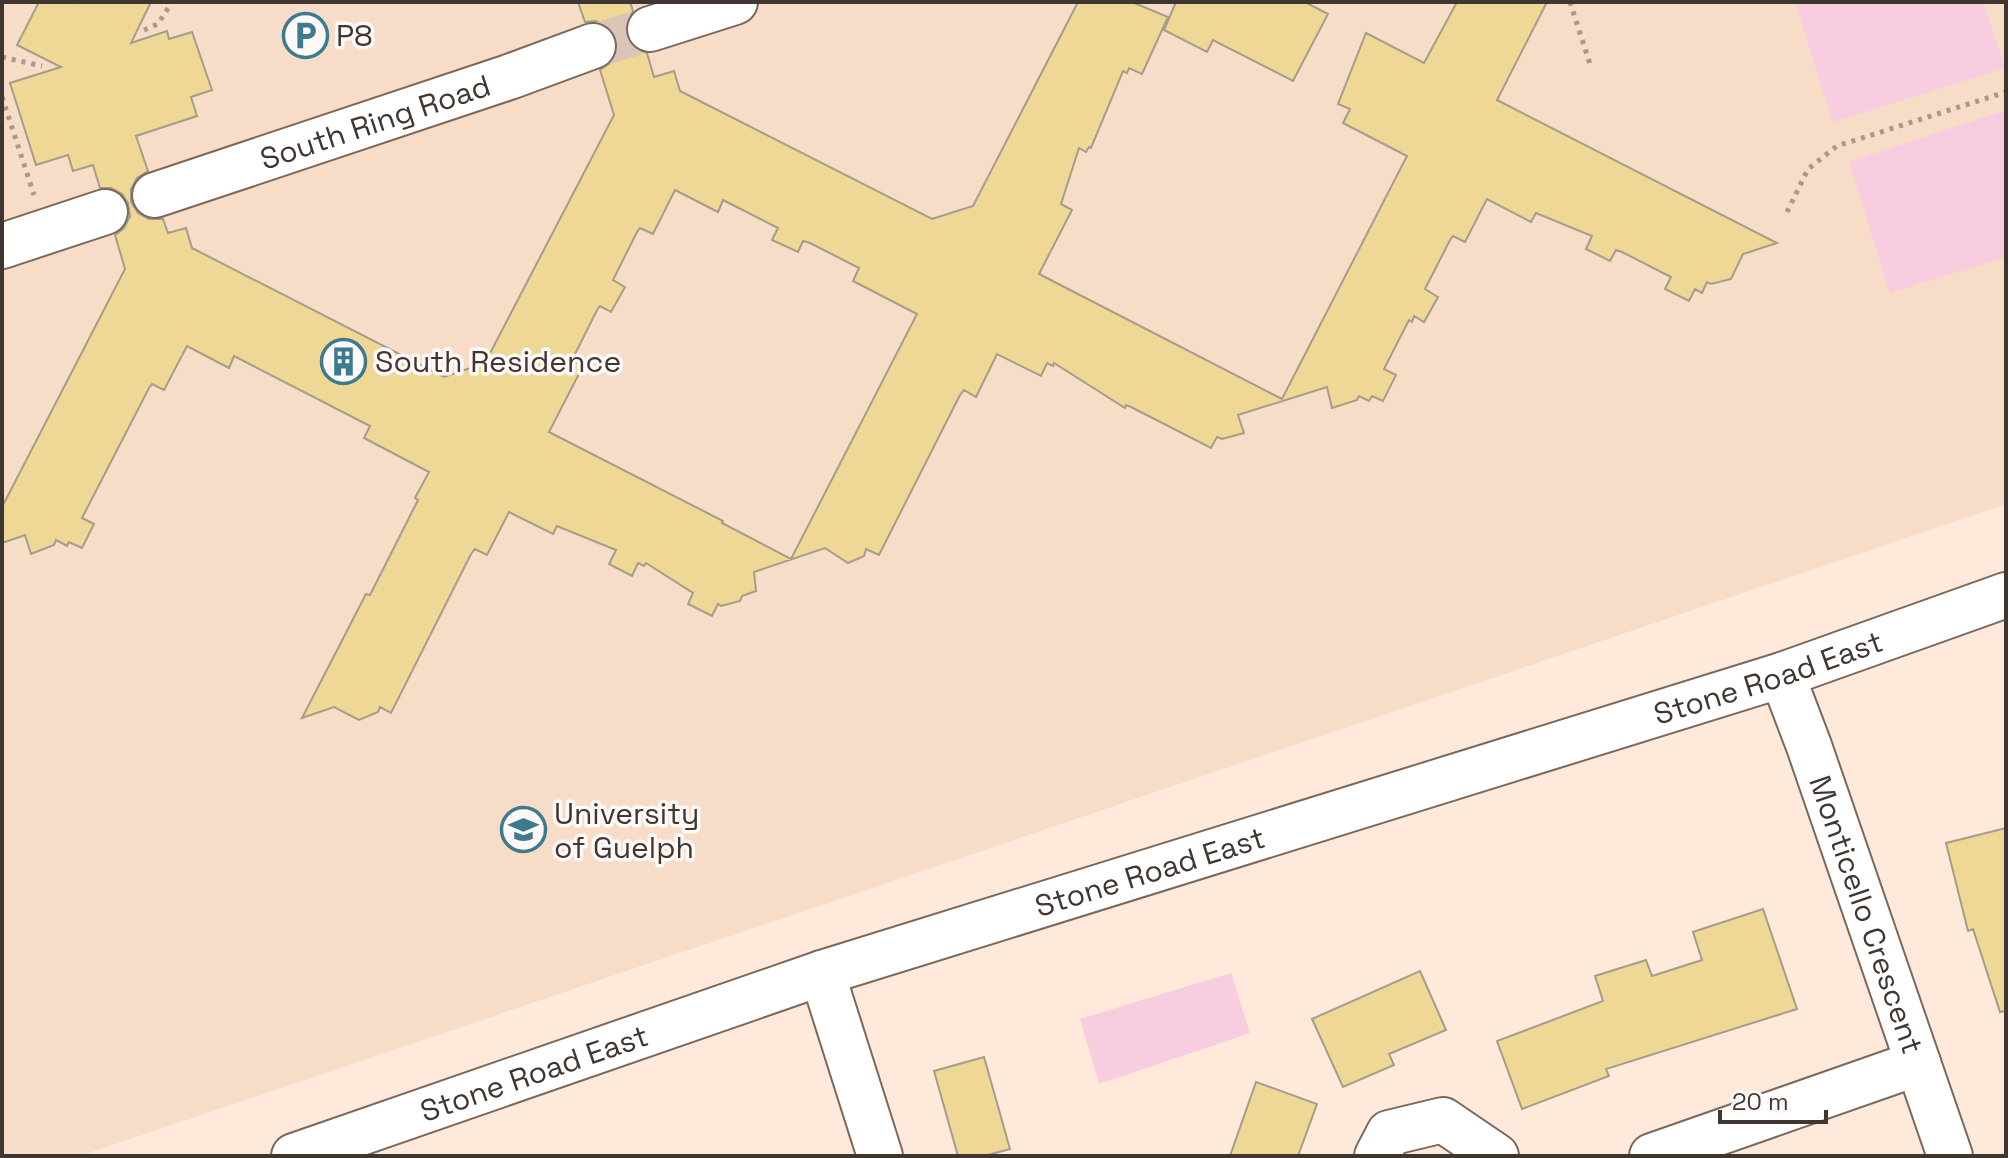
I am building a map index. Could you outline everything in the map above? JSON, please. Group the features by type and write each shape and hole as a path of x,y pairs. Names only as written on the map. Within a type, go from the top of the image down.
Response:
{"street":[{"path":"650,29 735,2"},
{"name":"South Ring Road","path":"155,195 593,46"},
{"path":"2,246 105,212"},
{"name":"Stone Road East","path":"294,1156 822,973 1782,675 2006,595"},
{"name":"Monticello Crescent","path":"1782,675 1950,1156"},
{"path":"822,973 880,1156"},
{"path":"1652,1156 1918,1063"},
{"path":"1377,1156 1389,1133 1443,1120 1496,1156"}],"path":[{"path":"144,30 158,24 172,2"},
{"path":"1570,2 1590,64"},
{"path":"2,57 42,66"},
{"path":"1787,212 1808,169 1837,146 2006,92"},
{"path":"2,97 46,232"}],"shaded area":[{"name":"University of Guelph","path":"2,2 2006,2 2006,504 80,1156 2,1156"},
{"path":"1795,2 1983,2 2005,68 1833,122"},
{"path":"2006,110 2006,257 1890,293 1849,162"},
{"path":"1231,973 1250,1033 1099,1084 1080,1019"}],"building":[{"name":"South Residence","path":"39,2 151,2 131,43 167,31 169,39 192,32 212,90 191,97 197,116 136,136 148,171 137,178 131,189 131,202 138,213 149,219 163,219 168,233 186,228 192,248 444,377 485,363 614,115 600,70 613,61 618,49 617,38 608,26 596,21 585,22 578,2 630,2 633,11 626,23 626,37 634,48 647,53 654,77 674,71 680,91 932,219 973,206 1078,2 1132,2 1168,17 1142,74 1129,68 1127,73 1123,71 1091,148 1086,152 1079,148 1061,204 1072,210 1039,274 1282,399 1407,156 1343,123 1350,109 1338,104 1366,33 1424,63 1457,2 1547,2 1497,100 1777,243 1743,254 1731,279 1711,284 1707,282 1702,293 1695,289 1689,301 1665,289 1671,277 1622,252 1616,250 1610,261 1586,249 1592,236 1536,213 1531,222 1487,199 1465,242 1453,236 1450,240 1425,289 1438,297 1424,322 1414,316 1412,322 1409,320 1384,369 1396,375 1383,401 1372,396 1369,401 1359,396 1357,400 1332,408 1327,387 1238,415 1244,433 1222,439 1217,437 1211,448 1131,407 1126,405 1125,408 1054,363 1053,366 1047,363 1041,376 997,354 976,397 964,390 960,395 879,555 866,549 864,556 848,563 825,548 754,572 756,591 742,596 740,601 718,604 712,616 688,604 693,593 646,563 644,566 638,563 632,576 609,564 616,550 557,526 553,534 509,512 487,555 475,549 471,554 391,713 380,707 378,712 359,720 334,707 302,718 366,594 370,595 429,472 364,438 370,426 234,356 229,368 187,346 164,390 152,384 149,388 82,518 94,524 82,548 69,542 67,546 56,540 54,545 31,554 25,535 2,543 2,507 125,269 115,235 124,228 130,216 128,203 122,194 111,188 100,188 93,165 73,171 68,155 36,165 10,83 61,67 17,45","holes":["675,190 718,212 723,200 778,228 772,240 798,252 803,241 810,243 859,268 853,281 917,314 791,559 549,432 583,366 572,360 597,310 600,306 611,312 625,287 613,280 640,228 653,234"]},
{"path":"1176,2 1305,2 1328,14 1293,81 1213,40 1207,52 1164,30"},
{"path":"2006,828 2006,1011 2000,1012 1973,929 1968,931 1946,843"},
{"path":"1763,909 1797,1009 1606,1069 1609,1076 1522,1109 1497,1041 1603,1001 1595,976 1646,960 1652,976 1702,960 1693,932"},
{"path":"1420,971 1446,1030 1389,1054 1394,1065 1343,1087 1312,1019"},
{"path":"984,1057 1010,1149 984,1156 958,1156 934,1071"},
{"path":"1256,1082 1317,1104 1298,1156 1230,1156"}],"tunnel":[{"path":"593,46 650,29"}],"place":[{"name":"P8","path":"305,35"},
{"name":"South Residence","path":"344,361"},
{"name":"University of Guelph","path":"523,830"}]}
